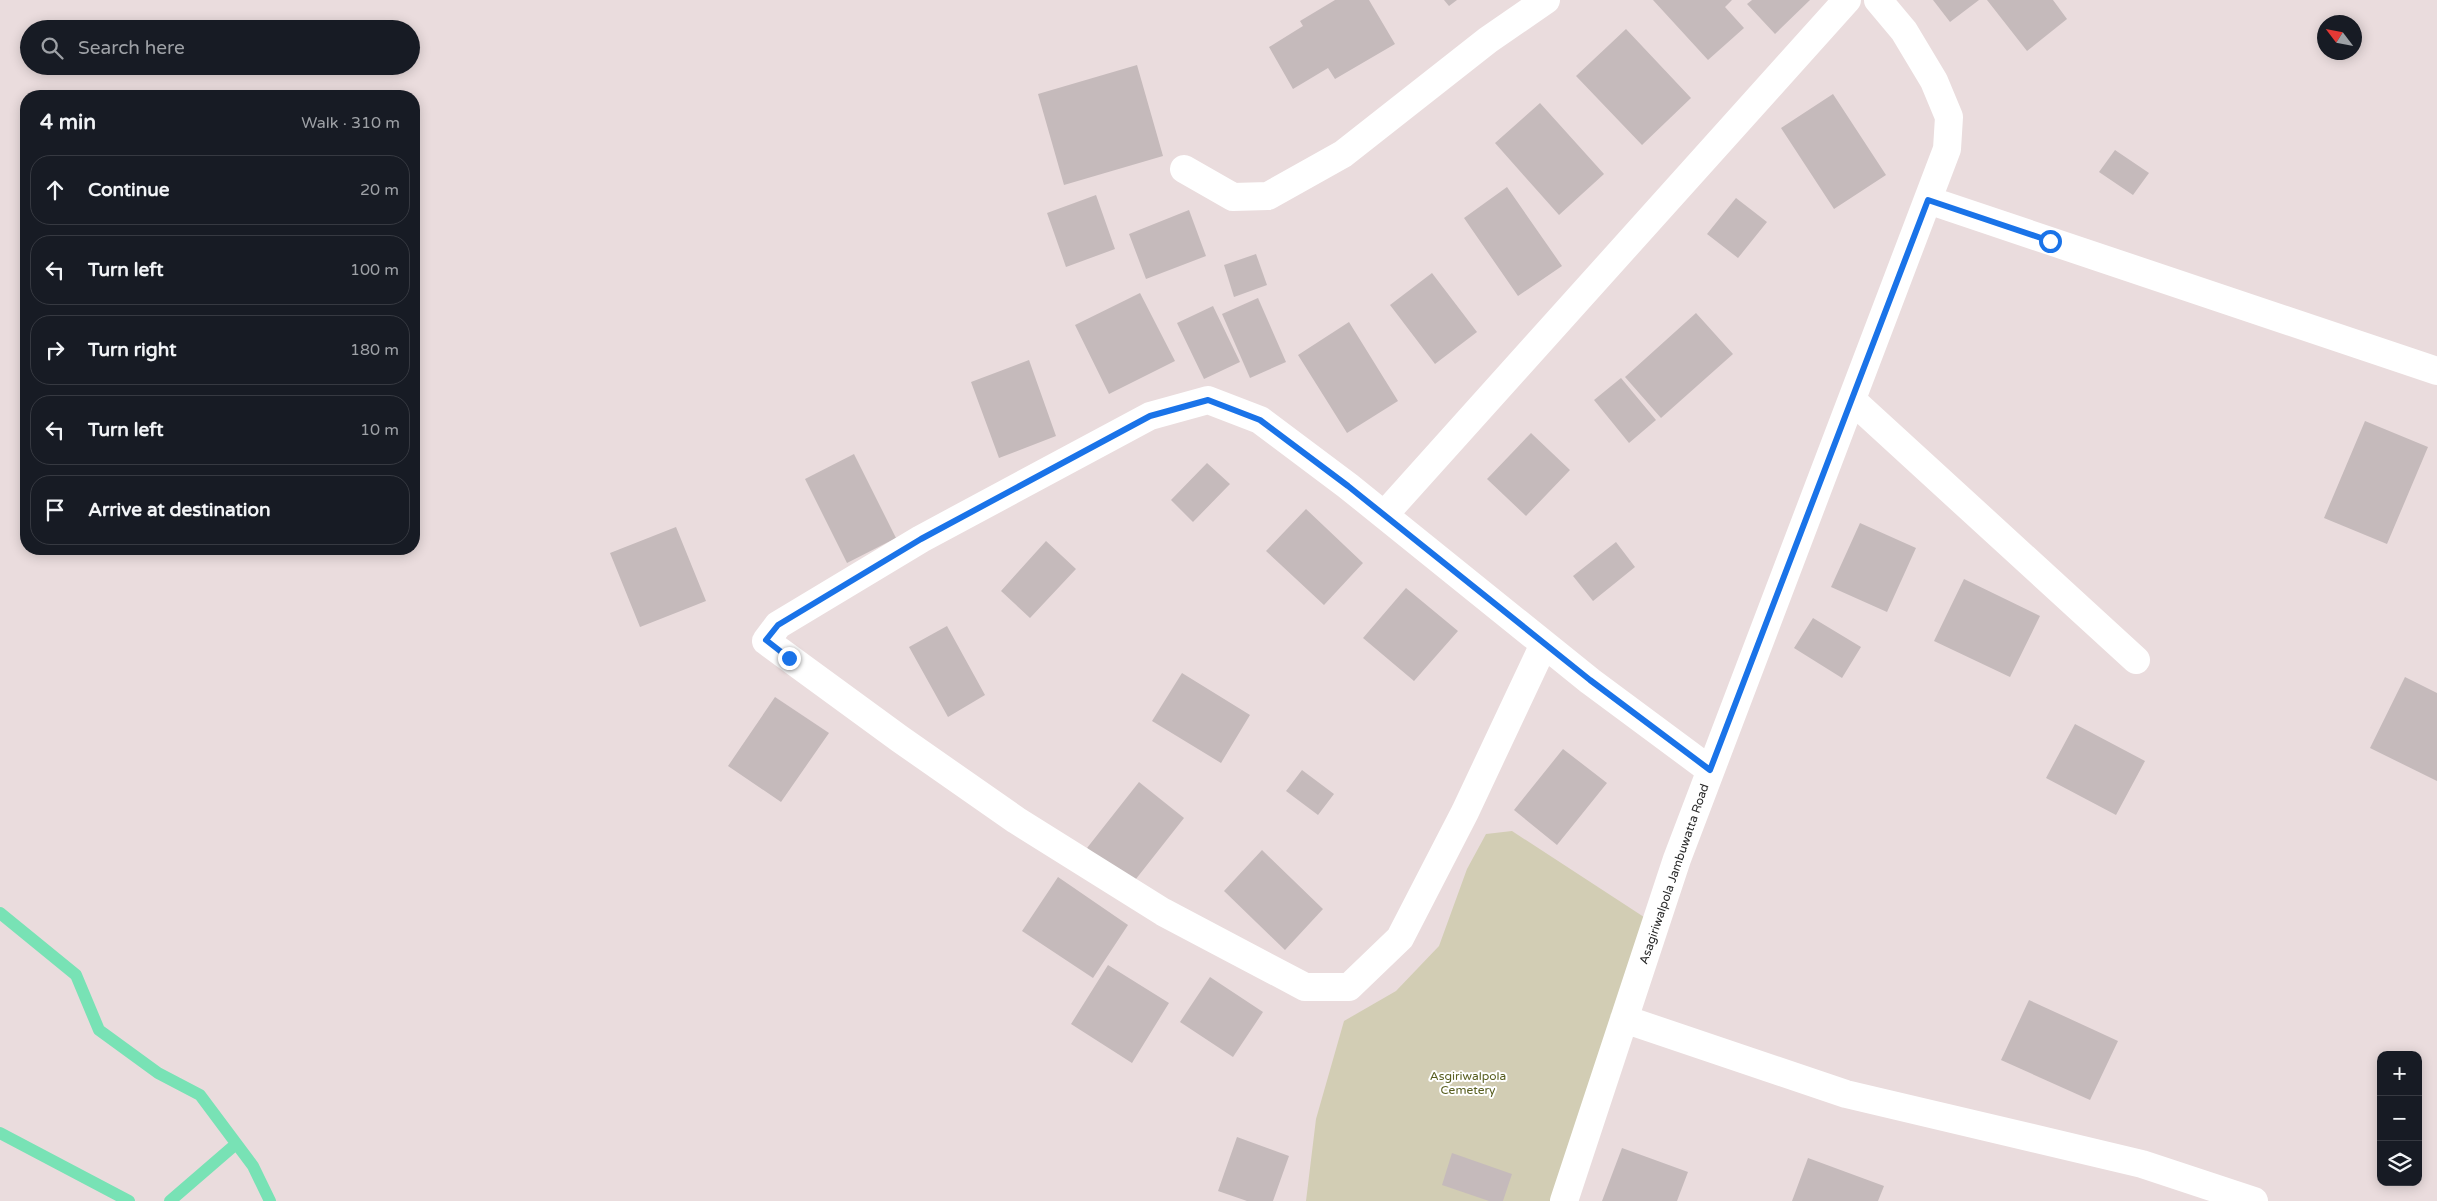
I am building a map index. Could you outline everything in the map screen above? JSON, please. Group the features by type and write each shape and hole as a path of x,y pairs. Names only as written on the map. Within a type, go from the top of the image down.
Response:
{"street":[{"path":"1184,169 1233,197 1268,196 1343,154 1488,40 1546,0"},
{"path":"1384,515 1847,0"},
{"name":"Asagiriwalpola Jambuwatta Road","path":"1564,1201 1677,859 1947,149 1949,117 1934,81 1904,31 1878,0"},
{"path":"1928,200 2437,371"},
{"path":"1544,644 1465,812 1400,938 1349,987 1305,987 1163,912 1016,820 900,739 766,640 778,625 921,539 1150,416 1208,400 1260,420 1384,515 1544,644 1710,770"},
{"path":"1852,400 2136,660"},
{"path":"1624,1019 1846,1094 2142,1164 2254,1201"}],"green space":[{"name":"Asgiriwalpola Cemetery","path":"1512,831 1647,919 1552,1201 1306,1201 1316,1119 1344,1021 1396,991 1439,946 1467,869 1486,834"}],"building":[{"path":"1335,0 1369,0 1395,44 1335,79 1328,68 1293,89 1269,47 1303,26 1300,21"},
{"path":"1444,0 1457,0 1449,6"},
{"path":"1653,0 1732,0 1725,7 1744,28 1708,60"},
{"path":"1752,0 1810,0 1775,34 1747,4"},
{"path":"1933,0 1979,0 1950,22"},
{"path":"1987,0 2053,0 2067,19 2027,51"},
{"path":"1626,29 1691,98 1642,145 1576,76"},
{"path":"1137,65 1163,156 1064,185 1038,94"},
{"path":"1833,94 1886,175 1834,209 1781,128"},
{"path":"1540,103 1604,174 1559,215 1495,143"},
{"path":"2115,150 2149,173 2133,195 2099,172"},
{"path":"1507,187 1562,266 1518,296 1464,218"},
{"path":"1096,195 1115,249 1066,267 1047,213"},
{"path":"1736,198 1767,222 1738,258 1707,234"},
{"path":"1189,210 1206,256 1146,279 1129,234"},
{"path":"1256,254 1267,285 1234,297 1224,265"},
{"path":"1432,273 1477,332 1435,364 1390,305"},
{"path":"1140,293 1175,361 1109,394 1075,325"},
{"path":"1258,298 1286,362 1250,378 1222,314"},
{"path":"1213,306 1240,362 1204,379 1177,323"},
{"path":"1696,313 1733,354 1661,418 1625,377"},
{"path":"1349,322 1398,401 1347,433 1298,355"},
{"path":"1029,360 1056,436 999,458 971,382"},
{"path":"1621,378 1656,420 1629,443 1594,400"},
{"path":"2365,421 2428,447 2387,544 2324,518"},
{"path":"1531,433 1570,470 1526,516 1487,479"},
{"path":"854,454 896,538 847,563 805,479"},
{"path":"1207,463 1230,484 1193,522 1171,500"},
{"path":"1306,509 1363,563 1324,605 1266,551"},
{"path":"1860,523 1916,548 1887,612 1831,587"},
{"path":"676,527 706,601 640,627 610,553"},
{"path":"1046,541 1076,569 1030,618 1001,591"},
{"path":"1616,542 1635,567 1593,601 1573,576"},
{"path":"1964,579 2040,616 2010,677 1934,641"},
{"path":"1406,588 1458,631 1414,681 1363,638"},
{"path":"1813,618 1861,647 1842,678 1794,648"},
{"path":"947,626 985,695 948,717 909,647"},
{"path":"1182,673 1250,715 1221,763 1152,721"},
{"path":"2405,677 2437,693 2437,781 2370,748"},
{"path":"775,697 829,733 781,802 728,766"},
{"path":"2075,724 2145,761 2116,815 2046,778"},
{"path":"1563,749 1607,783 1557,845 1514,810"},
{"path":"1302,770 1334,794 1318,815 1286,791"},
{"path":"1139,782 1184,818 1132,884 1087,848"},
{"path":"1262,850 1323,909 1285,950 1224,891"},
{"path":"1058,877 1128,925 1093,978 1022,931"},
{"path":"1108,965 1169,1003 1132,1063 1071,1024"},
{"path":"1210,977 1263,1012 1233,1057 1180,1022"},
{"path":"2029,1000 2118,1041 2090,1100 2001,1060"},
{"path":"1237,1137 1289,1156 1273,1201 1247,1201 1218,1191"},
{"path":"1622,1148 1688,1172 1677,1201 1602,1201"},
{"path":"1452,1153 1512,1174 1503,1201 1489,1201 1442,1185"},
{"path":"1808,1158 1884,1186 1878,1201 1792,1201"}],"waterway":[{"path":"0,913 76,975 99,1030 158,1073 200,1095 253,1166 270,1201"},
{"path":"0,1133 129,1201"},
{"path":"170,1201 236,1144"}],"route":[{"path":"789,658 766,640 778,625 921,539 1150,416 1208,400 1260,420 1348,486 1590,680 1710,770 1928,200 2050,241"}]}
